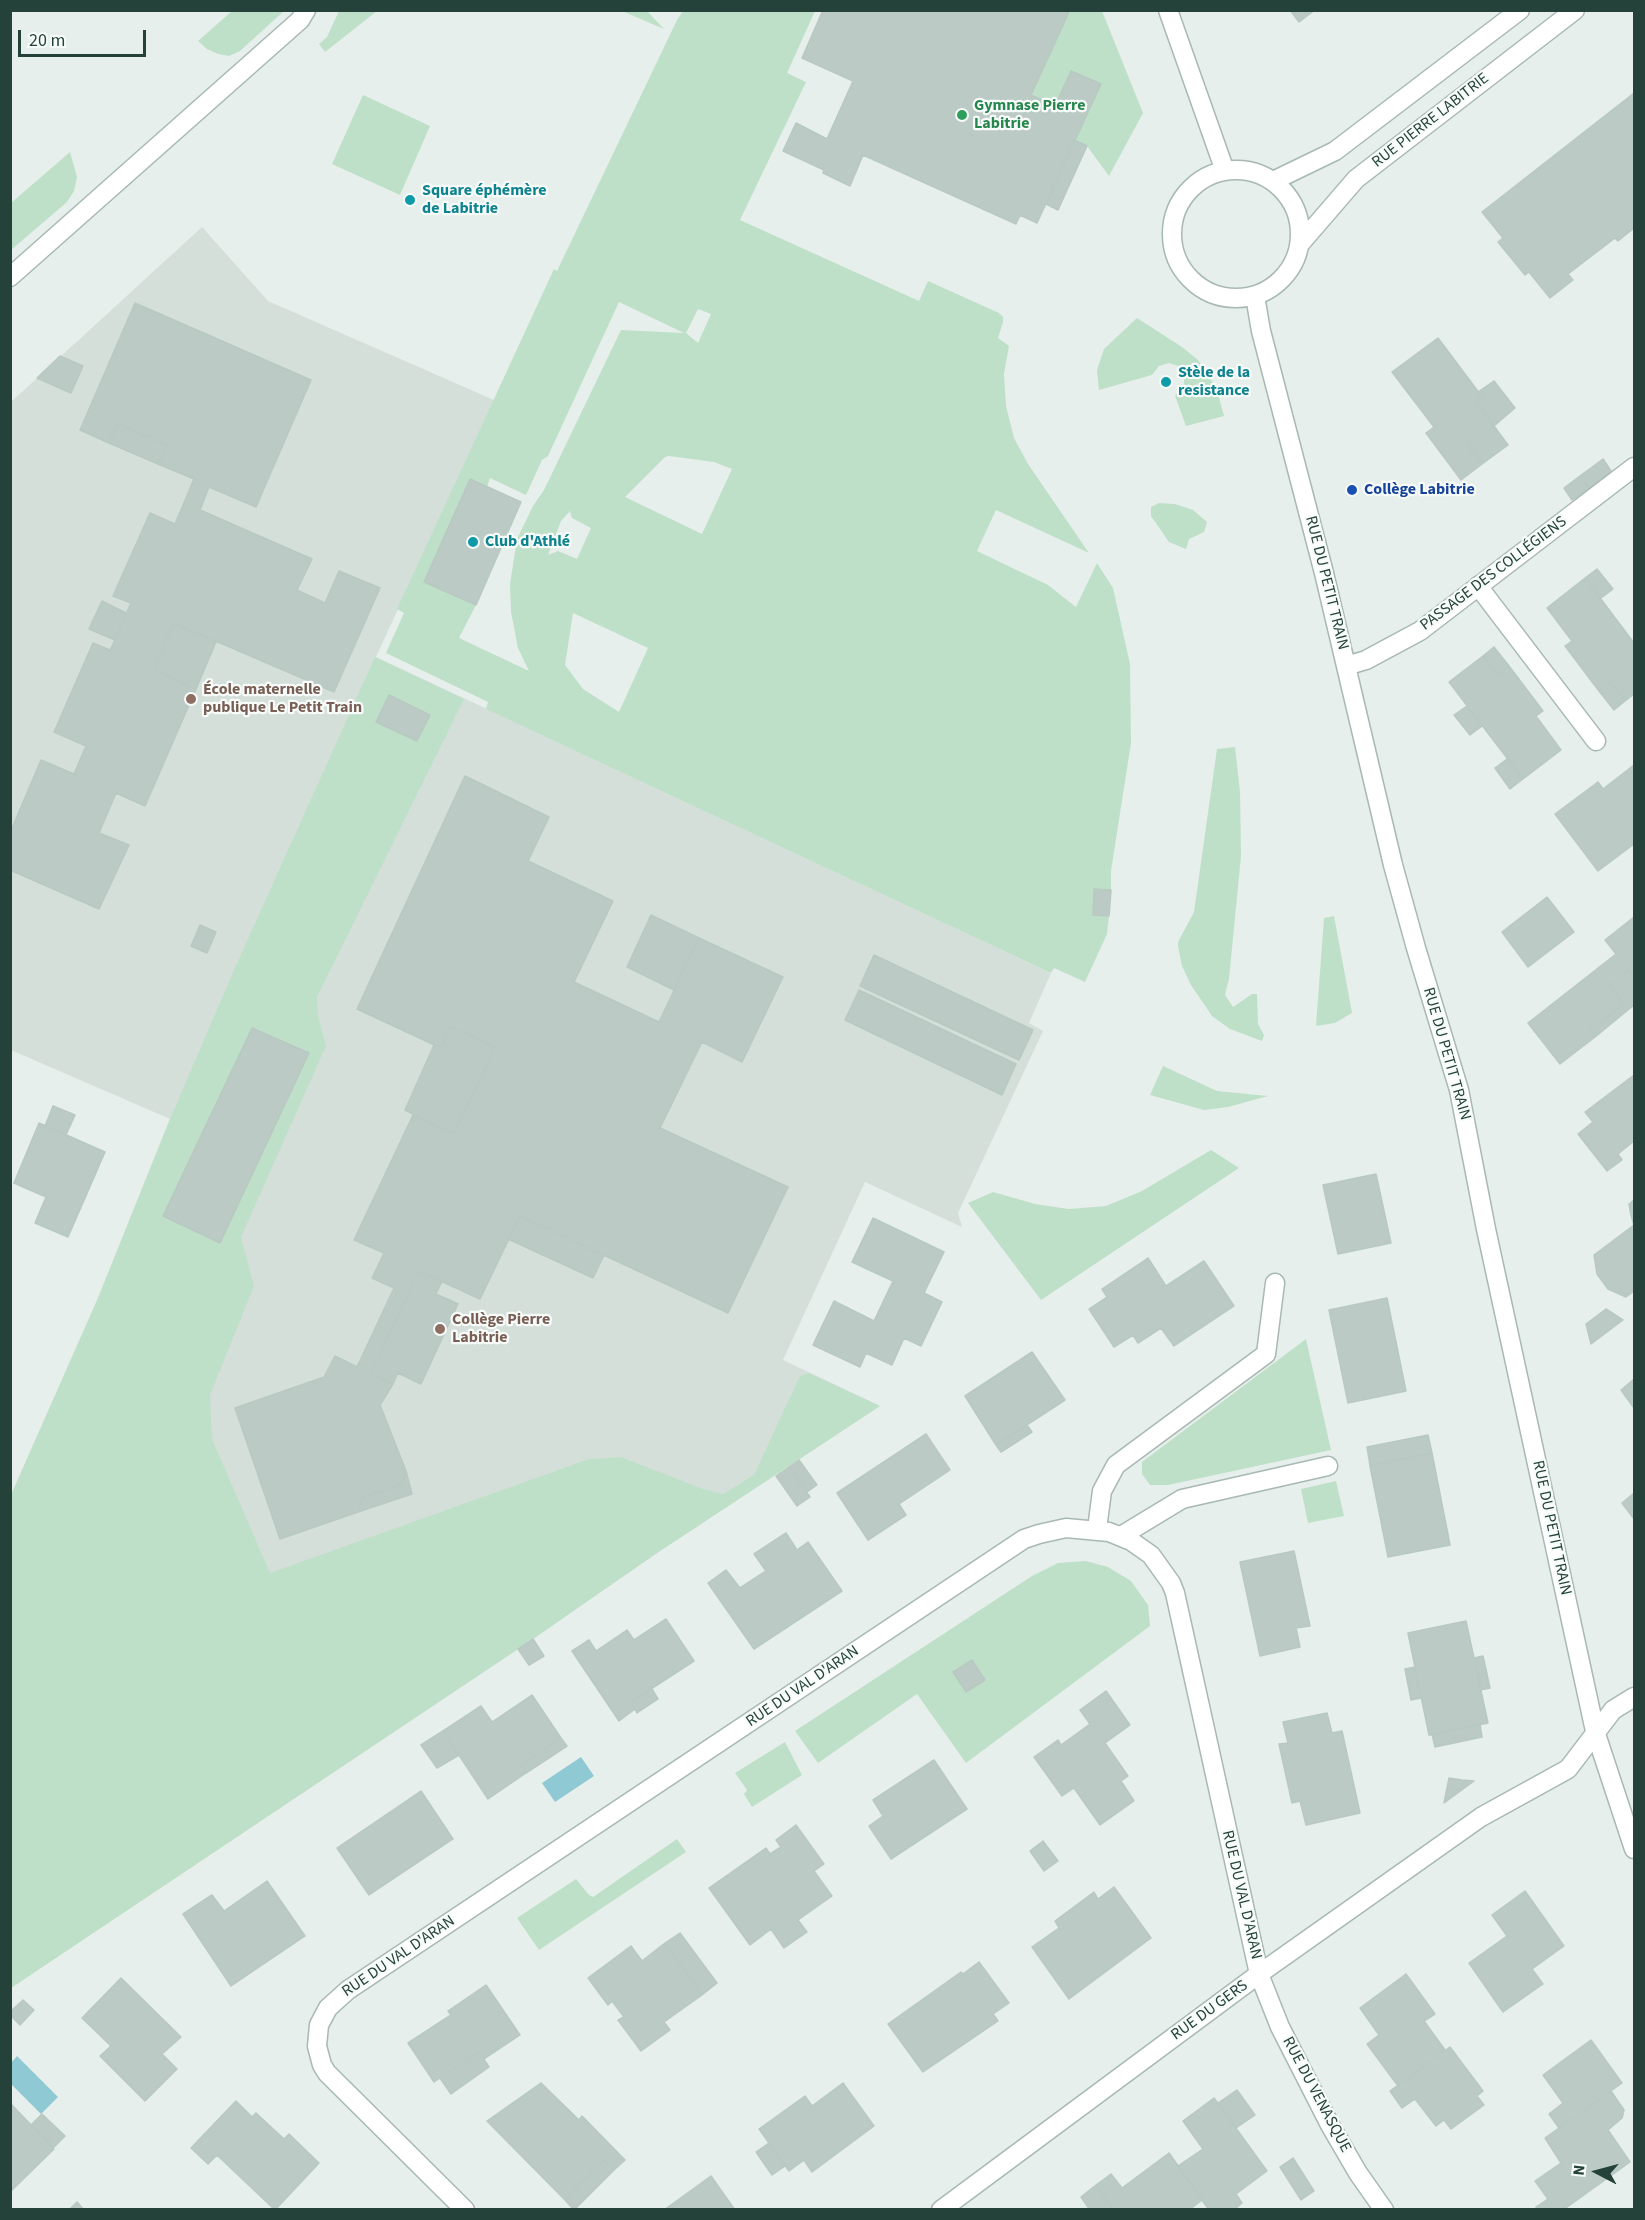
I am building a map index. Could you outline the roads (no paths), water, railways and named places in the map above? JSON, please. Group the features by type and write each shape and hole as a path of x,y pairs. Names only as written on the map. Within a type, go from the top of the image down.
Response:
{"street":[{"path":"10,277 300,20 306,10"},
{"path":"1168,10 1225,171"},
{"name":"RUE PIERRE LABITRIE","path":"1273,181 1335,151 1520,10"},
{"name":"RUE PIERRE LABITRIE","path":"1299,245 1356,179 1575,10"},
{"path":"1225,171 1250,171 1273,181 1290,199 1299,221 1299,245 1291,267 1276,285 1256,296 1236,299 1216,296 1199,287 1185,274 1175,256 1171,234 1176,212 1187,192 1204,178 1225,171"},
{"name":"RUE DU PETIT TRAIN","path":"1256,296 1261,331 1305,499 1401,896 1459,1090 1486,1229 1595,1731 1635,1848"},
{"name":"PASSAGE DES COLLÉGIENS","path":"1346,666 1366,660 1412,636 1635,467"},
{"path":"1479,586 1596,741"},
{"path":"1097,1529 1102,1491 1116,1465 1266,1354 1275,1283"},
{"path":"1121,1536 1182,1498 1329,1466"},
{"name":"RUE DU VAL D'ARAN","path":"465,2210 327,2073 322,2065 317,2046 320,2025 328,2008 358,1983 1024,1539 1039,1534 1066,1528 1097,1529 1121,1536 1152,1555 1164,1571 1175,1593 1259,1974"},
{"name":"RUE DU GERS","path":"941,2210 1259,1974 1481,1817 1568,1769 1612,1710 1635,1697"},
{"name":"RUE DU VENASQUE","path":"1259,1974 1280,2027 1330,2125 1358,2173 1384,2210"}],"water":[{"path":"581,1757 594,1776 555,1802 542,1783"},
{"path":"17,2056 58,2097 41,2114 11,2084 11,2063"}],"place":[{"name":"Gymnase Pierre Labitrie","path":"962,115"},
{"name":"Square éphémère de Labitrie","path":"410,200"},
{"name":"Stèle de la resistance","path":"1166,382"},
{"name":"Collège Labitrie","path":"1352,490"},
{"name":"Club d'Athlé","path":"473,542"},
{"name":"École maternelle publique Le Petit Train","path":"191,699"},
{"name":"Collège Pierre Labitrie","path":"440,1329"}]}
